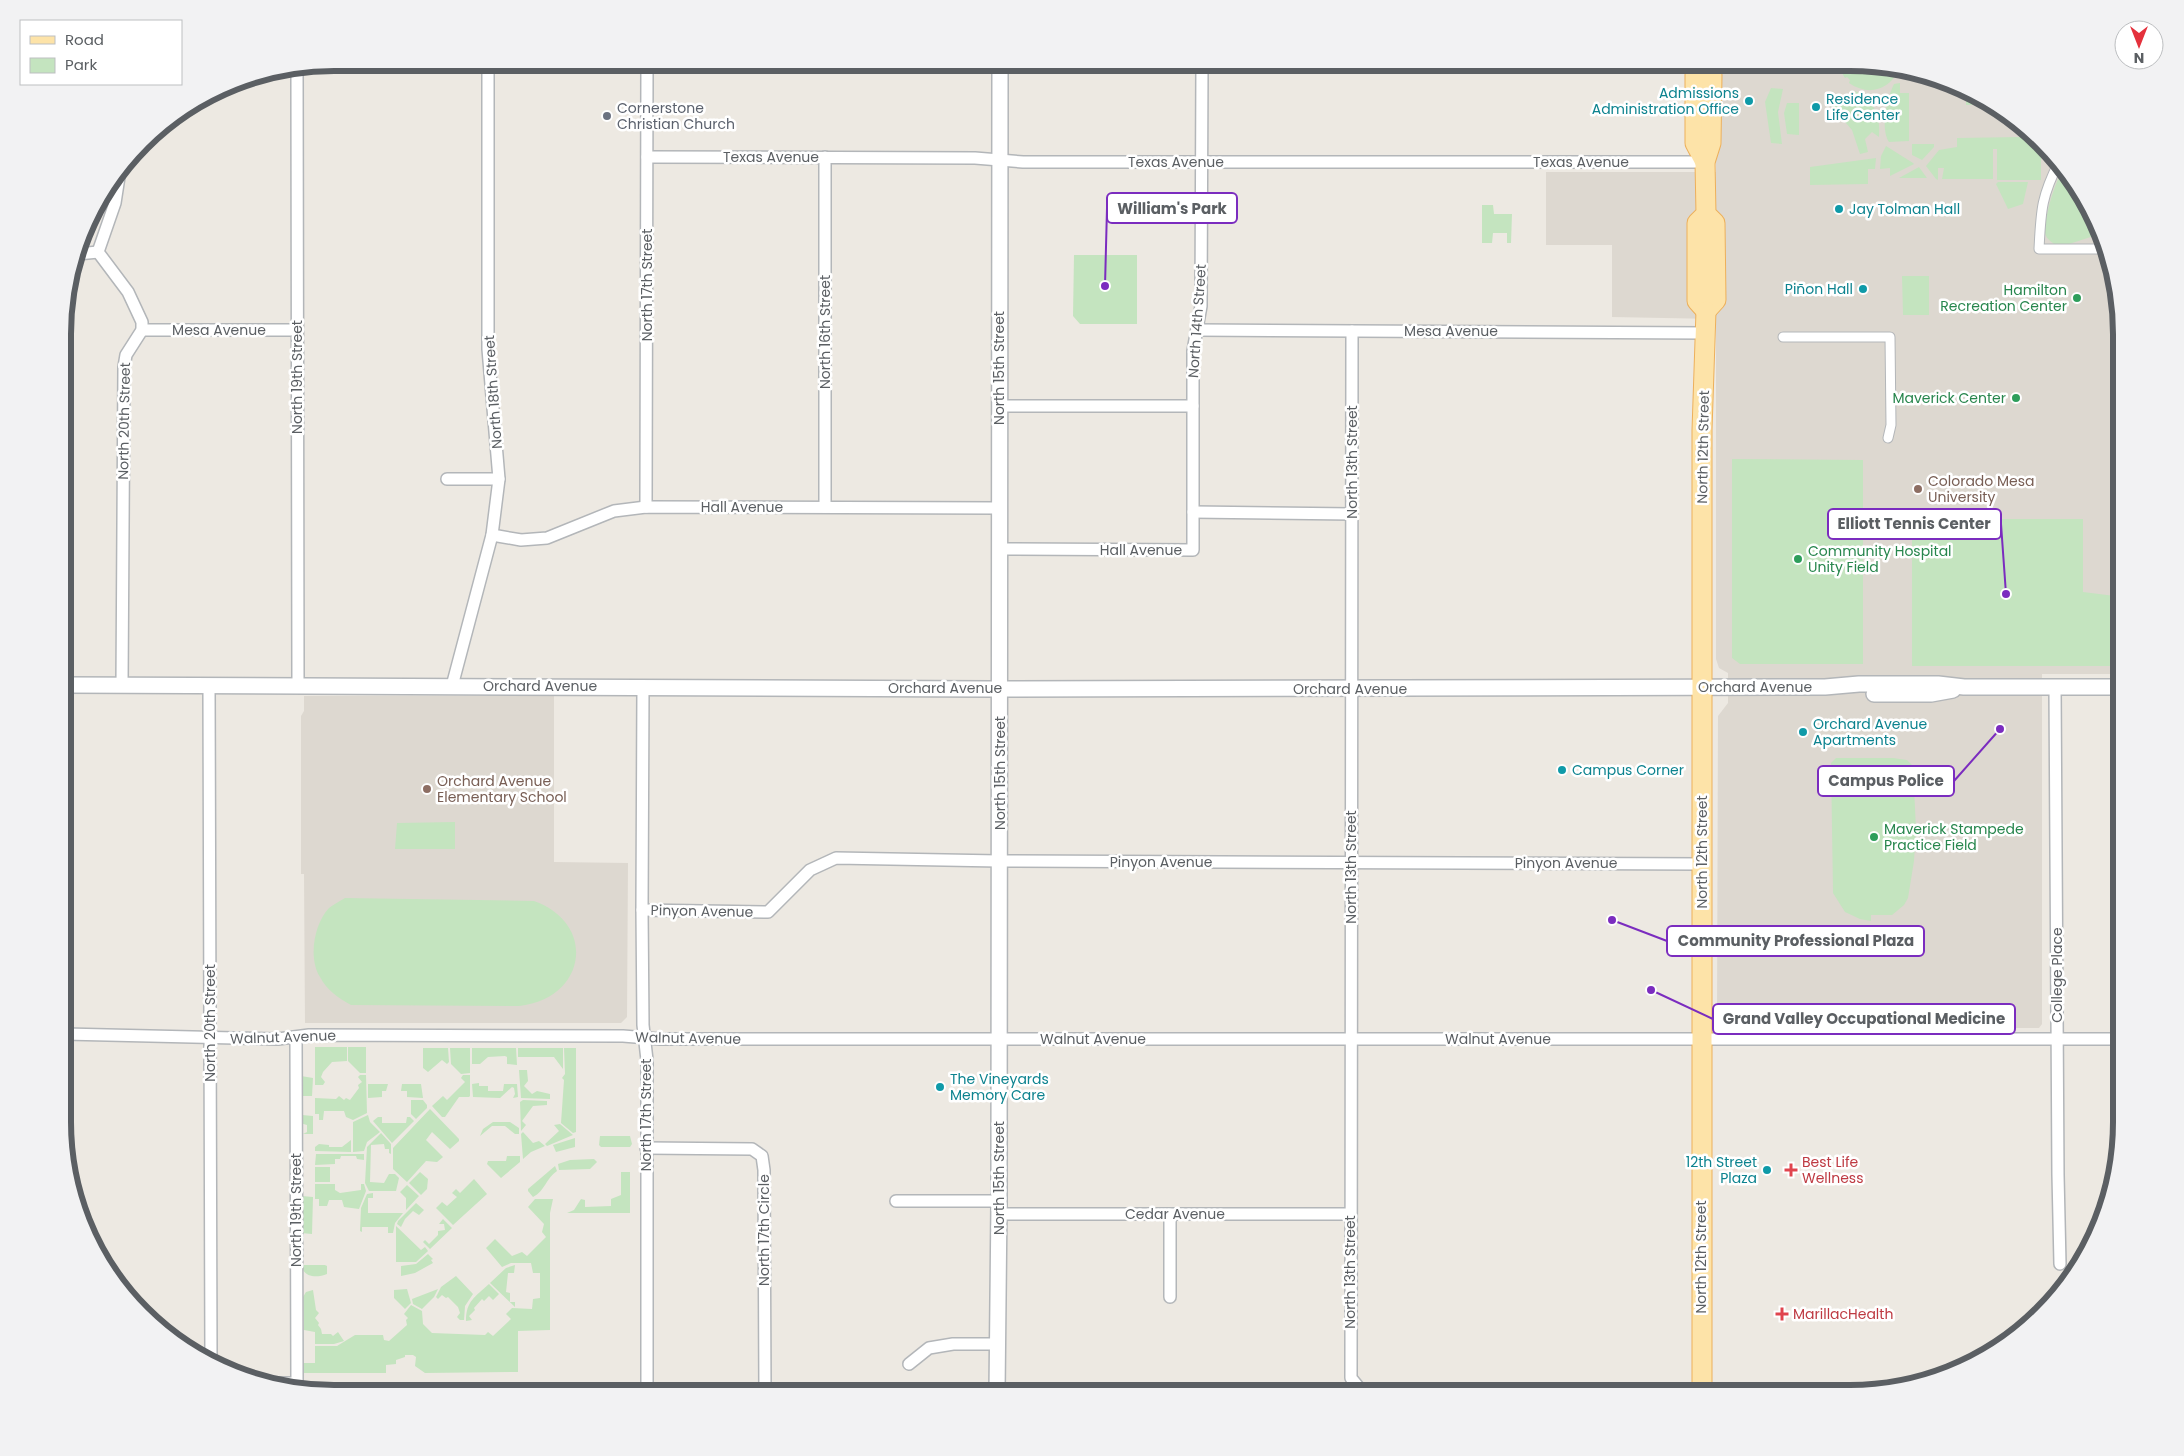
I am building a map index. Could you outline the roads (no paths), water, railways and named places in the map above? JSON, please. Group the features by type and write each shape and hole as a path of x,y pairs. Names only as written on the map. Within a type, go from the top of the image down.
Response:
{"main road":[{"name":"North 12th Street","path":"1696,71 1695,143 1705,162"},
{"name":"North 12th Street","path":"1702,1385 1702,430 1706,311 1697,301 1697,250 1698,223 1706,214 1705,162 1712,133 1711,71"}],"street":[{"name":"North 18th Street","path":"452,686 492,535 499,478 488,350 488,71"},
{"name":"North 17th Street","path":"646,507 647,71"},
{"name":"North 15th Street","path":"997,1385 1000,1039 1000,71"},
{"name":"North 14th Street","path":"1193,550 1193,351 1201,306 1202,71"},
{"name":"North 19th Street","path":"297,74 298,685"},
{"name":"Texas Avenue","path":"647,157 975,158 1023,162 1705,162"},
{"name":"North 16th Street","path":"825,157 825,507"},
{"path":"2055,170 2048,184 2042,204 2039,249 2099,249"},
{"path":"98,252 114,203 117,186"},
{"path":"84,253 98,252"},
{"path":"98,252 128,292 142,322 142,330"},
{"name":"Mesa Avenue","path":"142,330 296,330"},
{"name":"North 20th Street","path":"122,685 124,367 129,347 142,330"},
{"name":"Mesa Avenue","path":"1197,330 1705,333"},
{"name":"North 13th Street","path":"1352,331 1350,1370 1353,1382 1356,1385"},
{"path":"1783,337 1890,337 1890,425 1888,438"},
{"path":"999,406 1193,406"},
{"path":"447,478 499,478"},
{"name":"Hall Avenue","path":"492,535 521,540 547,538 614,511 646,507 999,508"},
{"path":"1193,512 1352,514"},
{"name":"Hall Avenue","path":"999,550 1193,550"},
{"name":"Orchard Avenue","path":"71,685 1000,689 1825,687 1859,684 1938,684 1964,687 2113,687"},
{"name":"North 20th Street","path":"209,685 211,1354"},
{"name":"North 17th Street","path":"643,687 642,910 644,1025 646,1038 647,1385"},
{"name":"College Place","path":"2055,687 2060,1264"},
{"name":"Pinyon Avenue","path":"642,910 768,912 810,870 836,858 999,861 1702,864"},
{"name":"Walnut Avenue","path":"71,1034 278,1039 296,1036 1000,1039 2113,1039"},
{"name":"North 19th Street","path":"296,1036 297,1382"},
{"name":"North 17th Circle","path":"646,1148 752,1149 762,1156 764,1170 765,1385"},
{"name":"Cedar Avenue","path":"896,1201 1170,1214 1350,1214"},
{"path":"1170,1214 1170,1297"},
{"path":"909,1364 929,1348 953,1344 997,1344"}],"place":[{"name":"Admissions Administration Office","path":"1749,101"},
{"name":"Residence Life Center","path":"1816,107"},
{"name":"Cornerstone Christian Church","path":"607,116"},
{"name":"Jay Tolman Hall","path":"1839,209"},
{"name":"William's Park","path":"1105,286"},
{"name":"Piñon Hall","path":"1863,289"},
{"name":"Hamilton Recreation Center","path":"2077,298"},
{"name":"Maverick Center","path":"2016,398"},
{"name":"Colorado Mesa University","path":"1918,489"},
{"name":"Community Hospital Unity Field","path":"1798,559"},
{"name":"Elliott Tennis Center","path":"2006,594"},
{"name":"Campus Police","path":"2000,729"},
{"name":"Orchard Avenue Apartments","path":"1803,732"},
{"name":"Campus Corner","path":"1562,770"},
{"name":"Orchard Avenue Elementary School","path":"427,789"},
{"name":"Maverick Stampede Practice Field","path":"1874,837"},
{"name":"Community Professional Plaza","path":"1612,920"},
{"name":"Grand Valley Occupational Medicine","path":"1651,990"},
{"name":"The Vineyards Memory Care","path":"940,1087"},
{"name":"12th Street Plaza","path":"1767,1170"},
{"name":"Best Life Wellness","path":"1791,1170"},
{"name":"MarillacHealth","path":"1782,1314"}]}
